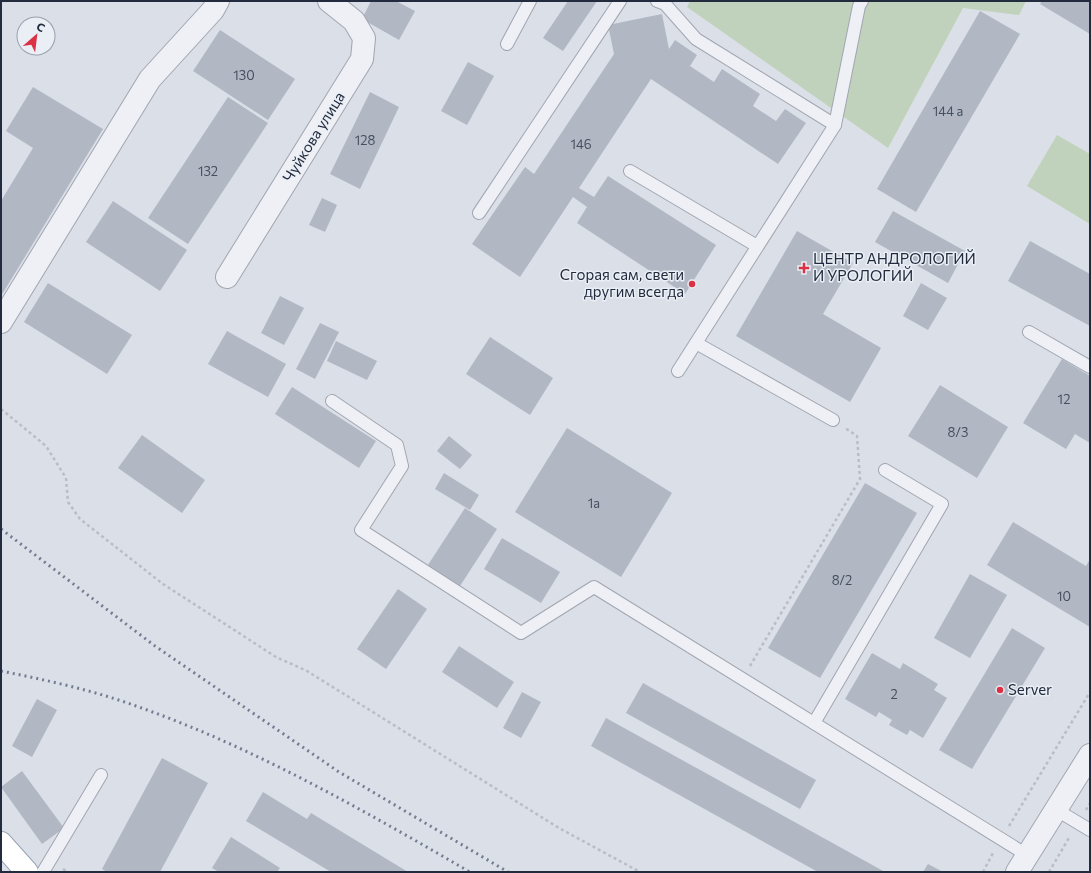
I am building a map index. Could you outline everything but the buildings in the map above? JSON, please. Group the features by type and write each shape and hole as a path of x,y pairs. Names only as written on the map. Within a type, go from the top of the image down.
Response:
{"main road":[{"path":"1,843 27,872"}],"street":[{"path":"1,322 150,78 213,10 218,1"},
{"name":"Чуйкова улица","path":"227,277 362,59 364,38 354,21 329,1"},
{"path":"1022,864 1090,755"}],"lane":[{"path":"508,44 530,1"},
{"path":"478,213 620,1"},
{"path":"657,1 665,4 696,40 835,125"},
{"path":"678,371 835,125 859,6 862,1"},
{"path":"630,171 757,246"},
{"path":"1029,332 1090,367"},
{"path":"696,343 833,420"},
{"path":"332,401 397,445 402,466 361,530 521,633 594,587 1001,839 1022,864"},
{"path":"814,723 942,504 885,470"},
{"path":"43,872 101,775"},
{"path":"1056,809 1090,830"}],"path":[{"path":"1,409 46,446 66,478 68,502 80,519 163,584 276,657 307,671 559,828 640,872"},
{"path":"743,679 860,478 857,436 833,420"},
{"path":"983,872 1001,839 1090,692"}],"green space":[{"path":"690,1 1026,1 1019,15 963,8 888,148 687,7"},
{"path":"1057,135 1090,154 1090,224 1027,186"}],"railway":[{"path":"1,529 155,646 339,772 508,872"},
{"path":"1,671 103,695 180,722 265,760 307,781 470,872"}],"place":[{"name":"ЦЕНТР АНДРОЛОГИЙ И УРОЛОГИЙ","path":"804,268"},
{"name":"Сгорая сам, свети другим всегда","path":"692,284"},
{"name":"Server","path":"1000,690"}]}
